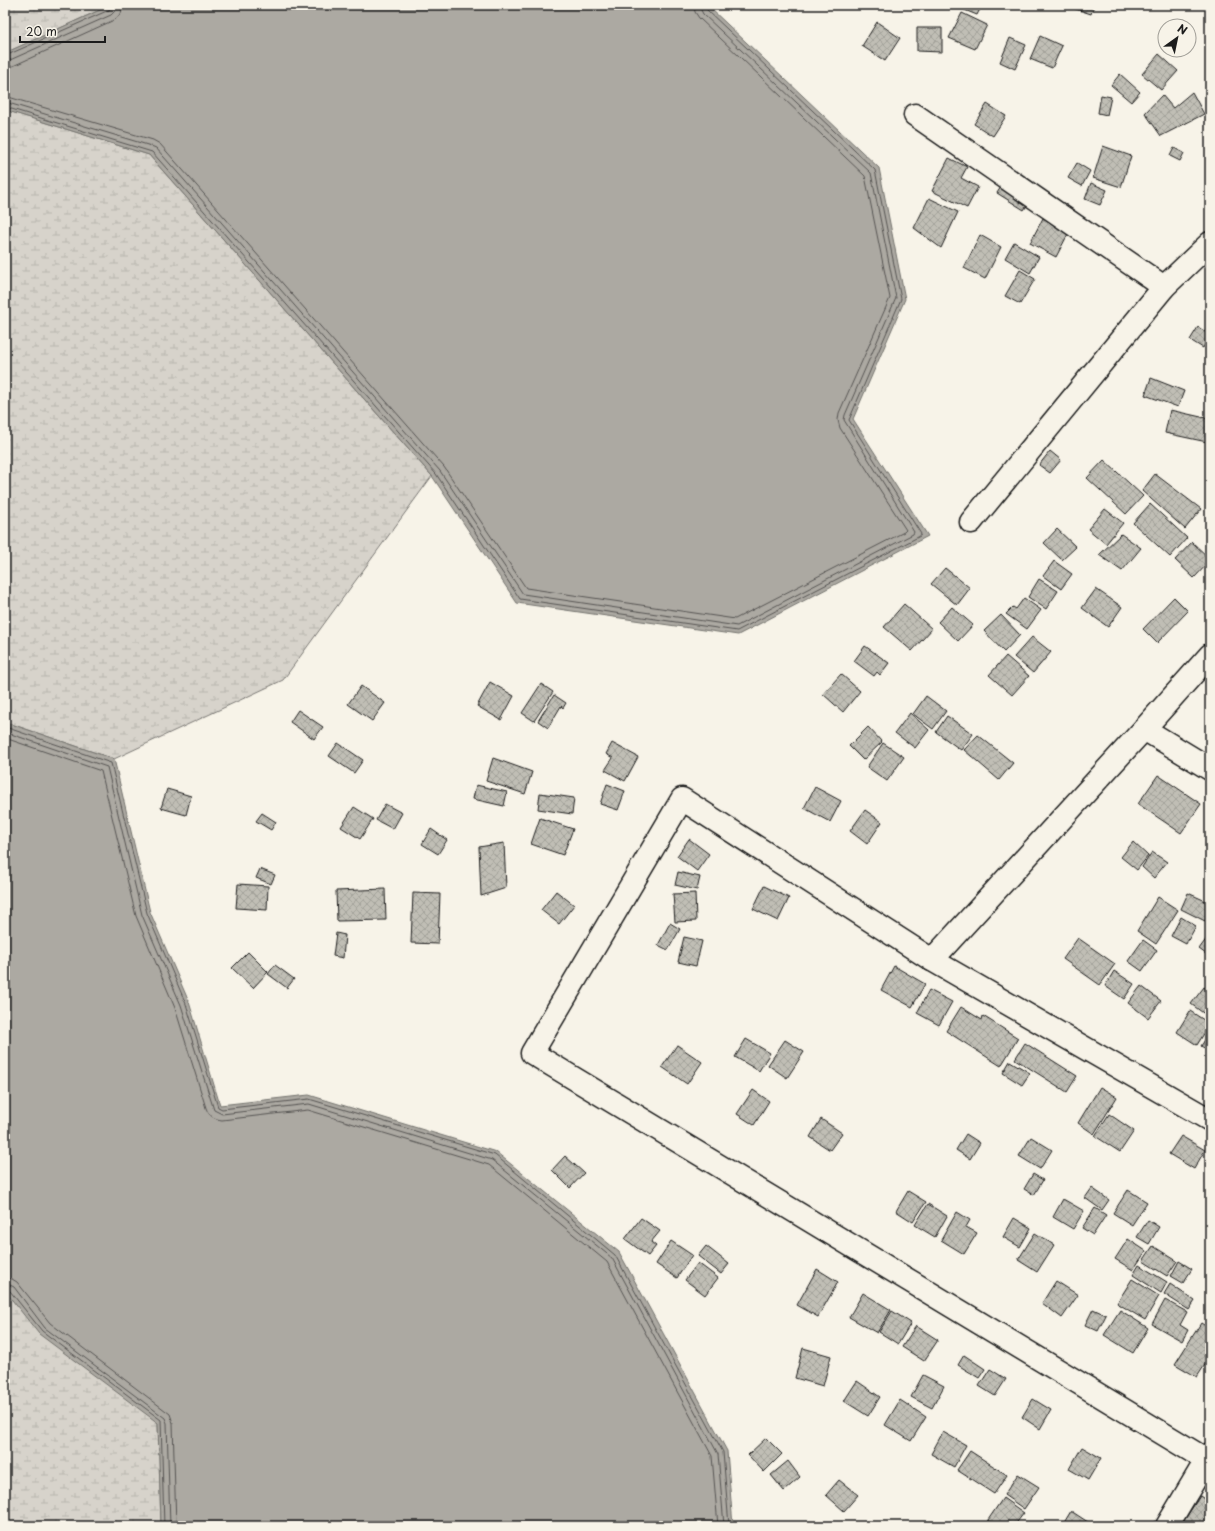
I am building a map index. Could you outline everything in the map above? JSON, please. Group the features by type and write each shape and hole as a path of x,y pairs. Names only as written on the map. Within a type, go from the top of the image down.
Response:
{"street":[{"path":"915,115 1164,287"},
{"path":"970,522 1164,287 1210,243"},
{"path":"932,960 1210,655"},
{"path":"1144,729 1210,769"},
{"path":"1167,1526 1209,1459 532,1053 682,799 932,960 1210,1120"}],"green space":[{"path":"5,5 111,5 5,53"},
{"path":"5,110 149,155 432,476 283,680 114,759 5,722"},
{"path":"5,1273 158,1423 161,1526 5,1526"}],"water":[{"path":"111,5 709,5 709,7 879,168 905,299 853,419 928,536 738,635 517,603 432,476 149,155 5,110 5,53"},
{"path":"5,722 114,759 150,912 189,1002 220,1105 309,1095 496,1152 619,1252 727,1451 733,1526 161,1526 158,1423 39,1334 5,1291"}],"building":[{"path":"952,5 982,5 977,15"},
{"path":"1071,5 1094,5 1091,14 1070,7"},
{"path":"962,13 987,25 975,49 949,38"},
{"path":"877,22 900,38 885,61 862,46"},
{"path":"917,28 942,28 942,52 917,51"},
{"path":"1040,36 1062,46 1052,68 1030,59"},
{"path":"1010,38 1026,45 1015,69 1000,62"},
{"path":"1157,56 1157,58 1163,58 1178,71 1161,90 1142,74"},
{"path":"1120,74 1140,92 1131,102 1111,85"},
{"path":"1192,92 1204,114 1161,136 1145,113 1162,95 1173,108"},
{"path":"1101,95 1111,97 1107,115 1098,113"},
{"path":"987,104 1006,116 993,136 974,124"},
{"path":"1103,146 1131,156 1121,187 1093,178"},
{"path":"1174,148 1184,153 1180,161 1170,156"},
{"path":"949,158 967,167 961,178 978,187 967,208 932,191"},
{"path":"1077,163 1090,171 1082,186 1068,178"},
{"path":"1005,181 1032,198 1024,210 997,193"},
{"path":"1091,183 1107,190 1100,205 1085,199"},
{"path":"929,198 958,212 941,248 914,228"},
{"path":"1043,218 1069,232 1056,257 1030,243"},
{"path":"980,235 1001,247 985,279 964,268"},
{"path":"1014,242 1039,257 1030,273 1005,258"},
{"path":"1020,270 1035,279 1020,304 1005,296"},
{"path":"1198,327 1210,335 1203,348 1190,340"},
{"path":"1208,368 1210,369 1210,394 1208,393"},
{"path":"1151,378 1184,391 1178,407 1145,395"},
{"path":"1170,410 1210,419 1210,429 1207,442 1165,433"},
{"path":"1050,451 1061,460 1050,473 1039,465"},
{"path":"1104,460 1143,496 1126,514 1087,478"},
{"path":"1155,474 1201,509 1185,529 1142,491"},
{"path":"1150,504 1187,538 1170,557 1133,523"},
{"path":"1105,509 1123,523 1106,544 1088,529"},
{"path":"1057,529 1076,547 1062,560 1044,543"},
{"path":"1121,534 1141,548 1122,571 1099,555"},
{"path":"1192,542 1210,559 1210,561 1194,578 1175,560"},
{"path":"1054,561 1072,574 1061,589 1043,576"},
{"path":"945,568 970,588 957,605 931,584"},
{"path":"1039,579 1058,591 1046,609 1028,597"},
{"path":"1096,589 1122,607 1108,627 1082,608"},
{"path":"1174,597 1188,611 1157,643 1143,629"},
{"path":"1024,598 1041,610 1027,629 1006,614 1013,607 1016,609"},
{"path":"904,604 932,629 912,651 884,627"},
{"path":"952,607 973,625 958,641 938,622"},
{"path":"1001,615 1020,635 1004,652 984,631"},
{"path":"1032,637 1051,652 1033,673 1014,657"},
{"path":"865,646 889,663 880,675 877,672 874,676 854,661"},
{"path":"1006,656 1029,676 1012,695 989,675"},
{"path":"841,674 860,691 843,712 823,694"},
{"path":"490,682 514,696 501,720 477,706"},
{"path":"541,684 553,692 534,721 522,713"},
{"path":"361,686 385,703 372,721 348,704"},
{"path":"554,695 566,703 563,708 561,706 548,728 538,721"},
{"path":"926,696 946,711 933,729 913,714"},
{"path":"298,710 323,727 314,739 290,722"},
{"path":"910,713 929,730 915,748 895,733"},
{"path":"947,716 973,734 961,750 936,732"},
{"path":"868,727 882,742 863,760 849,746"},
{"path":"978,735 1013,763 999,780 964,750"},
{"path":"338,743 363,760 354,773 329,756"},
{"path":"612,743 638,757 625,781 605,770 613,758 606,754"},
{"path":"883,743 904,757 887,781 867,767"},
{"path":"493,758 532,772 525,794 486,781"},
{"path":"1158,775 1201,804 1181,833 1138,804"},
{"path":"607,784 625,791 618,810 600,804"},
{"path":"476,785 507,792 504,806 473,799"},
{"path":"815,787 841,801 830,822 804,808"},
{"path":"167,789 191,796 186,815 161,808"},
{"path":"540,793 574,798 572,814 538,809"},
{"path":"385,804 402,813 393,829 376,820"},
{"path":"354,807 373,819 360,839 341,827"},
{"path":"865,810 882,822 867,844 850,831"},
{"path":"262,813 276,822 271,830 256,821"},
{"path":"540,818 573,829 563,855 531,844"},
{"path":"431,829 447,840 438,854 422,844"},
{"path":"689,839 709,854 697,871 677,856"},
{"path":"1133,842 1148,856 1137,870 1121,857"},
{"path":"504,843 506,888 481,896 479,847"},
{"path":"1152,852 1167,862 1154,878 1142,867"},
{"path":"260,869 275,875 271,884 256,878"},
{"path":"678,872 700,877 697,890 675,885"},
{"path":"238,884 268,886 267,910 236,908"},
{"path":"764,886 789,898 778,921 753,909"},
{"path":"385,889 386,920 337,921 336,891"},
{"path":"556,891 574,905 559,924 541,910"},
{"path":"413,893 440,894 438,944 411,943"},
{"path":"695,893 696,921 675,922 673,894"},
{"path":"1188,893 1210,903 1210,912 1205,921 1181,909"},
{"path":"1158,897 1178,910 1156,944 1137,931"},
{"path":"1181,917 1196,926 1186,944 1171,936"},
{"path":"670,923 680,929 668,950 658,945"},
{"path":"336,933 345,935 343,958 333,956"},
{"path":"1210,934 1210,957 1199,949"},
{"path":"684,937 702,941 696,966 678,962"},
{"path":"1078,938 1115,964 1100,985 1063,959"},
{"path":"1143,940 1157,950 1142,971 1128,961"},
{"path":"248,952 268,972 253,988 232,968"},
{"path":"275,965 294,979 287,988 268,974"},
{"path":"894,966 925,984 912,1007 881,990"},
{"path":"1114,971 1134,984 1124,999 1105,986"},
{"path":"1141,986 1161,1001 1148,1018 1128,1003"},
{"path":"1204,987 1210,991 1210,1018 1191,1004"},
{"path":"929,990 952,1002 939,1025 917,1013"},
{"path":"961,1007 982,1020 983,1016 1018,1038 1001,1066 946,1031"},
{"path":"1190,1011 1210,1024 1197,1045 1177,1032"},
{"path":"1210,1032 1210,1052 1201,1046"},
{"path":"746,1039 770,1053 759,1071 735,1057"},
{"path":"785,1040 804,1052 787,1078 768,1065"},
{"path":"1025,1043 1077,1076 1067,1092 1015,1059"},
{"path":"677,1045 702,1062 687,1084 662,1067"},
{"path":"1010,1061 1030,1073 1022,1085 1003,1073"},
{"path":"1100,1087 1117,1097 1094,1134 1078,1123"},
{"path":"753,1090 769,1101 754,1125 737,1114"},
{"path":"1109,1114 1134,1131 1120,1152 1095,1136"},
{"path":"821,1119 842,1133 830,1150 810,1137"},
{"path":"966,1134 980,1143 970,1159 956,1150"},
{"path":"1181,1136 1205,1150 1194,1169 1169,1154"},
{"path":"1031,1137 1052,1150 1040,1169 1019,1156"},
{"path":"565,1156 584,1173 570,1188 552,1170"},
{"path":"1033,1174 1043,1180 1034,1195 1024,1189"},
{"path":"1092,1188 1109,1200 1102,1210 1085,1198"},
{"path":"1128,1190 1147,1202 1132,1225 1113,1213"},
{"path":"908,1191 926,1202 913,1222 896,1211"},
{"path":"1063,1199 1084,1211 1073,1229 1053,1217"},
{"path":"928,1204 947,1216 935,1237 915,1225"},
{"path":"1095,1208 1106,1215 1093,1235 1082,1228"},
{"path":"957,1212 970,1220 966,1227 977,1233 964,1254 941,1240"},
{"path":"641,1218 660,1231 651,1242 656,1246 648,1256 625,1239"},
{"path":"1014,1218 1031,1228 1020,1247 1003,1237"},
{"path":"1148,1220 1159,1227 1149,1244 1137,1237"},
{"path":"1035,1233 1054,1245 1037,1272 1018,1260"},
{"path":"1128,1239 1146,1251 1133,1270 1115,1259"},
{"path":"671,1241 692,1255 677,1278 656,1264"},
{"path":"706,1246 729,1264 721,1274 698,1256"},
{"path":"1153,1246 1177,1261 1167,1276 1143,1261"},
{"path":"1179,1261 1192,1269 1183,1283 1171,1276"},
{"path":"698,1263 718,1278 705,1295 685,1280"},
{"path":"1139,1265 1167,1282 1161,1293 1133,1275"},
{"path":"817,1269 838,1282 818,1317 797,1305"},
{"path":"1132,1279 1159,1296 1145,1320 1117,1303"},
{"path":"1056,1281 1078,1295 1062,1318 1042,1303"},
{"path":"1170,1284 1195,1301 1189,1310 1164,1294"},
{"path":"863,1293 891,1310 877,1333 849,1317"},
{"path":"1165,1300 1187,1312 1180,1325 1188,1330 1182,1341 1152,1324"},
{"path":"1093,1309 1106,1315 1098,1331 1085,1325"},
{"path":"1120,1310 1148,1328 1133,1353 1104,1335"},
{"path":"892,1311 911,1323 898,1344 879,1332"},
{"path":"1201,1323 1210,1329 1210,1357 1197,1377 1175,1364"},
{"path":"916,1326 938,1340 924,1361 902,1347"},
{"path":"803,1348 831,1356 823,1386 795,1378"},
{"path":"964,1355 985,1369 979,1378 958,1365"},
{"path":"990,1369 1006,1379 995,1396 979,1386"},
{"path":"923,1375 944,1386 932,1408 911,1397"},
{"path":"857,1381 880,1397 868,1416 844,1401"},
{"path":"1033,1399 1051,1410 1040,1429 1022,1417"},
{"path":"900,1400 926,1417 911,1441 885,1425"},
{"path":"943,1432 966,1445 954,1467 931,1454"},
{"path":"766,1438 782,1454 764,1472 748,1455"},
{"path":"1082,1447 1101,1458 1088,1480 1069,1469"},
{"path":"970,1451 1007,1475 994,1494 957,1470"},
{"path":"788,1461 800,1477 784,1491 771,1475"},
{"path":"1018,1474 1039,1487 1024,1509 1004,1495"},
{"path":"839,1480 858,1495 844,1511 826,1495"},
{"path":"1200,1496 1210,1503 1210,1517 1204,1526 1189,1526 1183,1522"},
{"path":"1003,1498 1024,1513 1014,1526 997,1526 988,1520"},
{"path":"1071,1511 1094,1526 1062,1526"}]}
